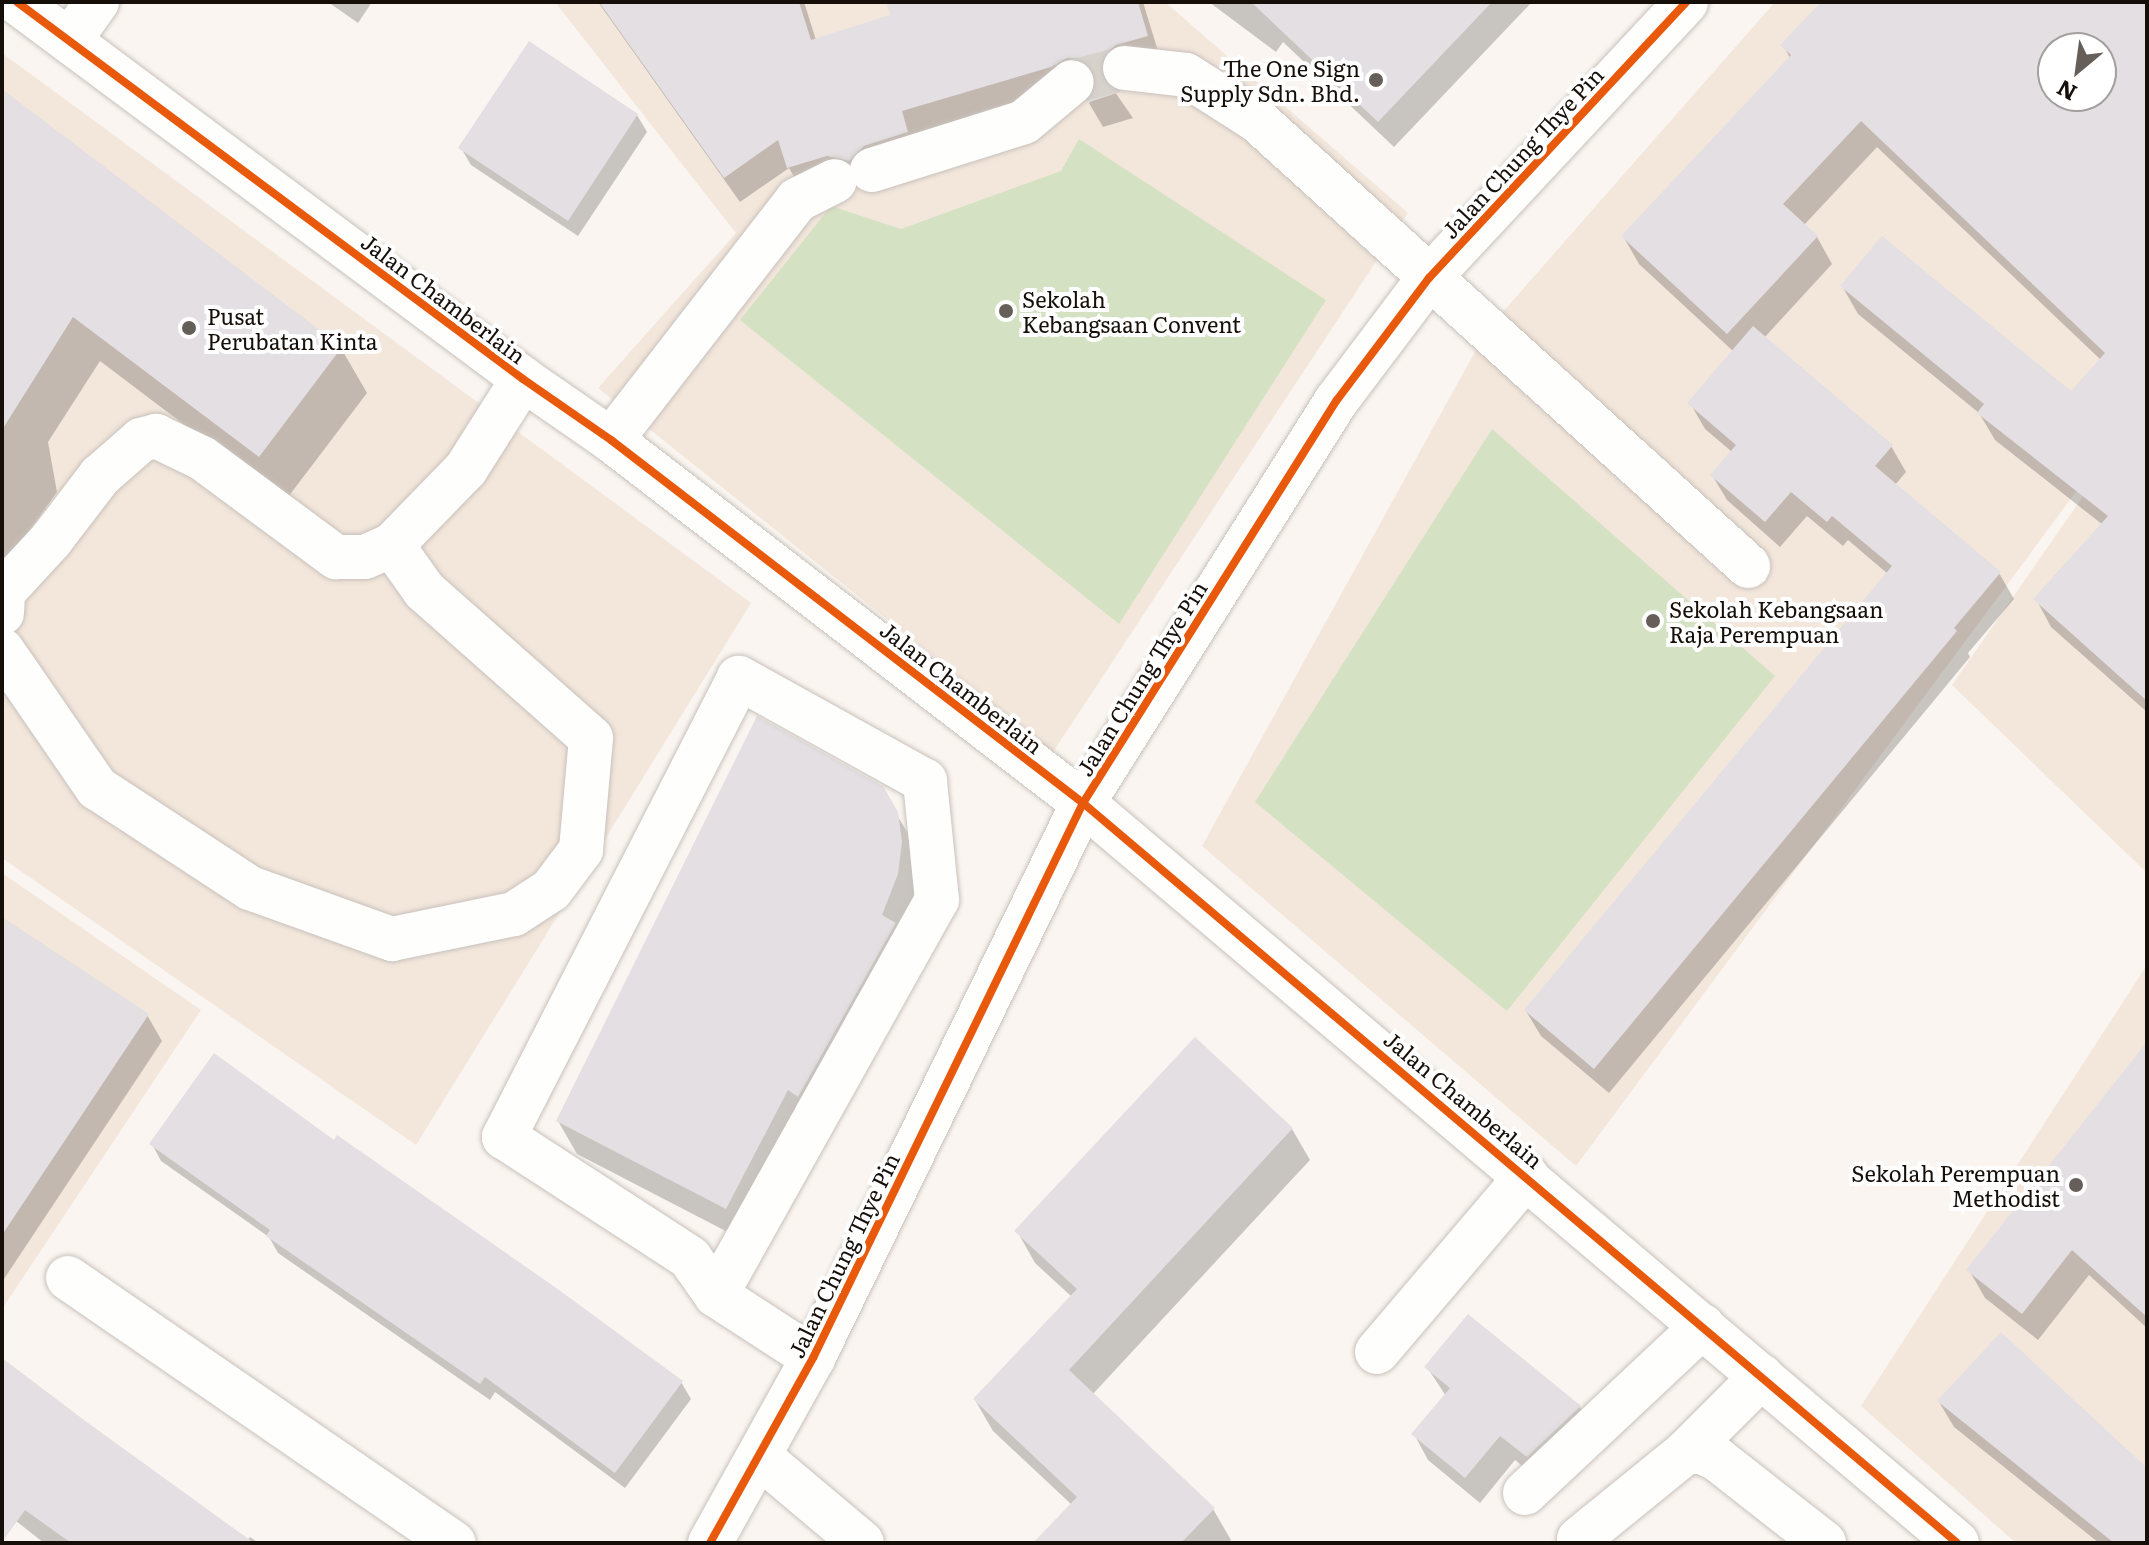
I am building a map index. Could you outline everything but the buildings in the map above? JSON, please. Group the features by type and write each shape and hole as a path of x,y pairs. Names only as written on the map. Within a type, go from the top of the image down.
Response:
{"street":[{"name":"Jalan Chamberlain","path":"17,2 523,379 611,440 1083,803 1957,1543"},
{"path":"69,41 97,2"},
{"name":"Jalan Chung Thye Pin","path":"710,1543 813,1358 1083,803 1337,400 1429,278 1686,2"},
{"path":"1125,68 1186,75 1258,121 1748,566"},
{"path":"611,440 797,200 854,176 1024,122 1072,82"},
{"path":"2,613 3,592 51,540 100,476 128,449 156,436 202,458 336,557 365,557 392,545 466,469 523,379"},
{"path":"2,650 97,788 250,888 392,939 514,914 551,890 581,850 591,738 424,590 392,545"},
{"path":"716,1295 937,900 925,781 739,678 504,1137 690,1258 716,1295 813,1358"},
{"path":"1377,1352 1527,1176"},
{"path":"68,1278 454,1543"},
{"path":"1525,1493 1703,1326"},
{"path":"1579,1539 1686,1452 1762,1376"},
{"path":"1686,1452 1702,1452 1717,1459 1824,1543"},
{"path":"760,1457 862,1543"}],"shaded area":[{"name":"Sekolah Kebangsaan Convent","path":"555,2 1165,2 1408,213 1053,752 598,388 736,233"},
{"name":"Sekolah Kebangsaan Raja Perempuan","path":"1775,2 1882,2 2147,396 1576,1166 1202,846 1487,330"},
{"name":"Pusat Perubatan Kinta","path":"2,53 751,603 416,1145 2,858"},
{"path":"2147,404 2147,873 1952,685"},
{"path":"2,873 201,1010 2,1309"},
{"name":"Sekolah Perempuan Methodist","path":"2147,965 2147,1543 2016,1543 1861,1406"}],"green space":[{"path":"1079,139 1326,300 1119,624 740,320 831,206 901,229 1061,171"},
{"path":"1492,429 1775,676 1507,1011 1255,802"}],"tunnel":[{"path":"1072,82 1125,68"}],"cycle path":[{"path":"17,2 523,379 611,440 1083,803 1957,1543"},
{"path":"710,1543 813,1358 1083,803 1337,400 1429,278 1686,2"}],"place":[{"name":"The One Sign Supply Sdn. Bhd.","path":"1376,80"},
{"name":"Sekolah Kebangsaan Convent","path":"1006,311"},
{"name":"Pusat Perubatan Kinta","path":"189,328"},
{"name":"Sekolah Kebangsaan Raja Perempuan","path":"1653,621"},
{"name":"Sekolah Perempuan Methodist","path":"2076,1185"}]}
